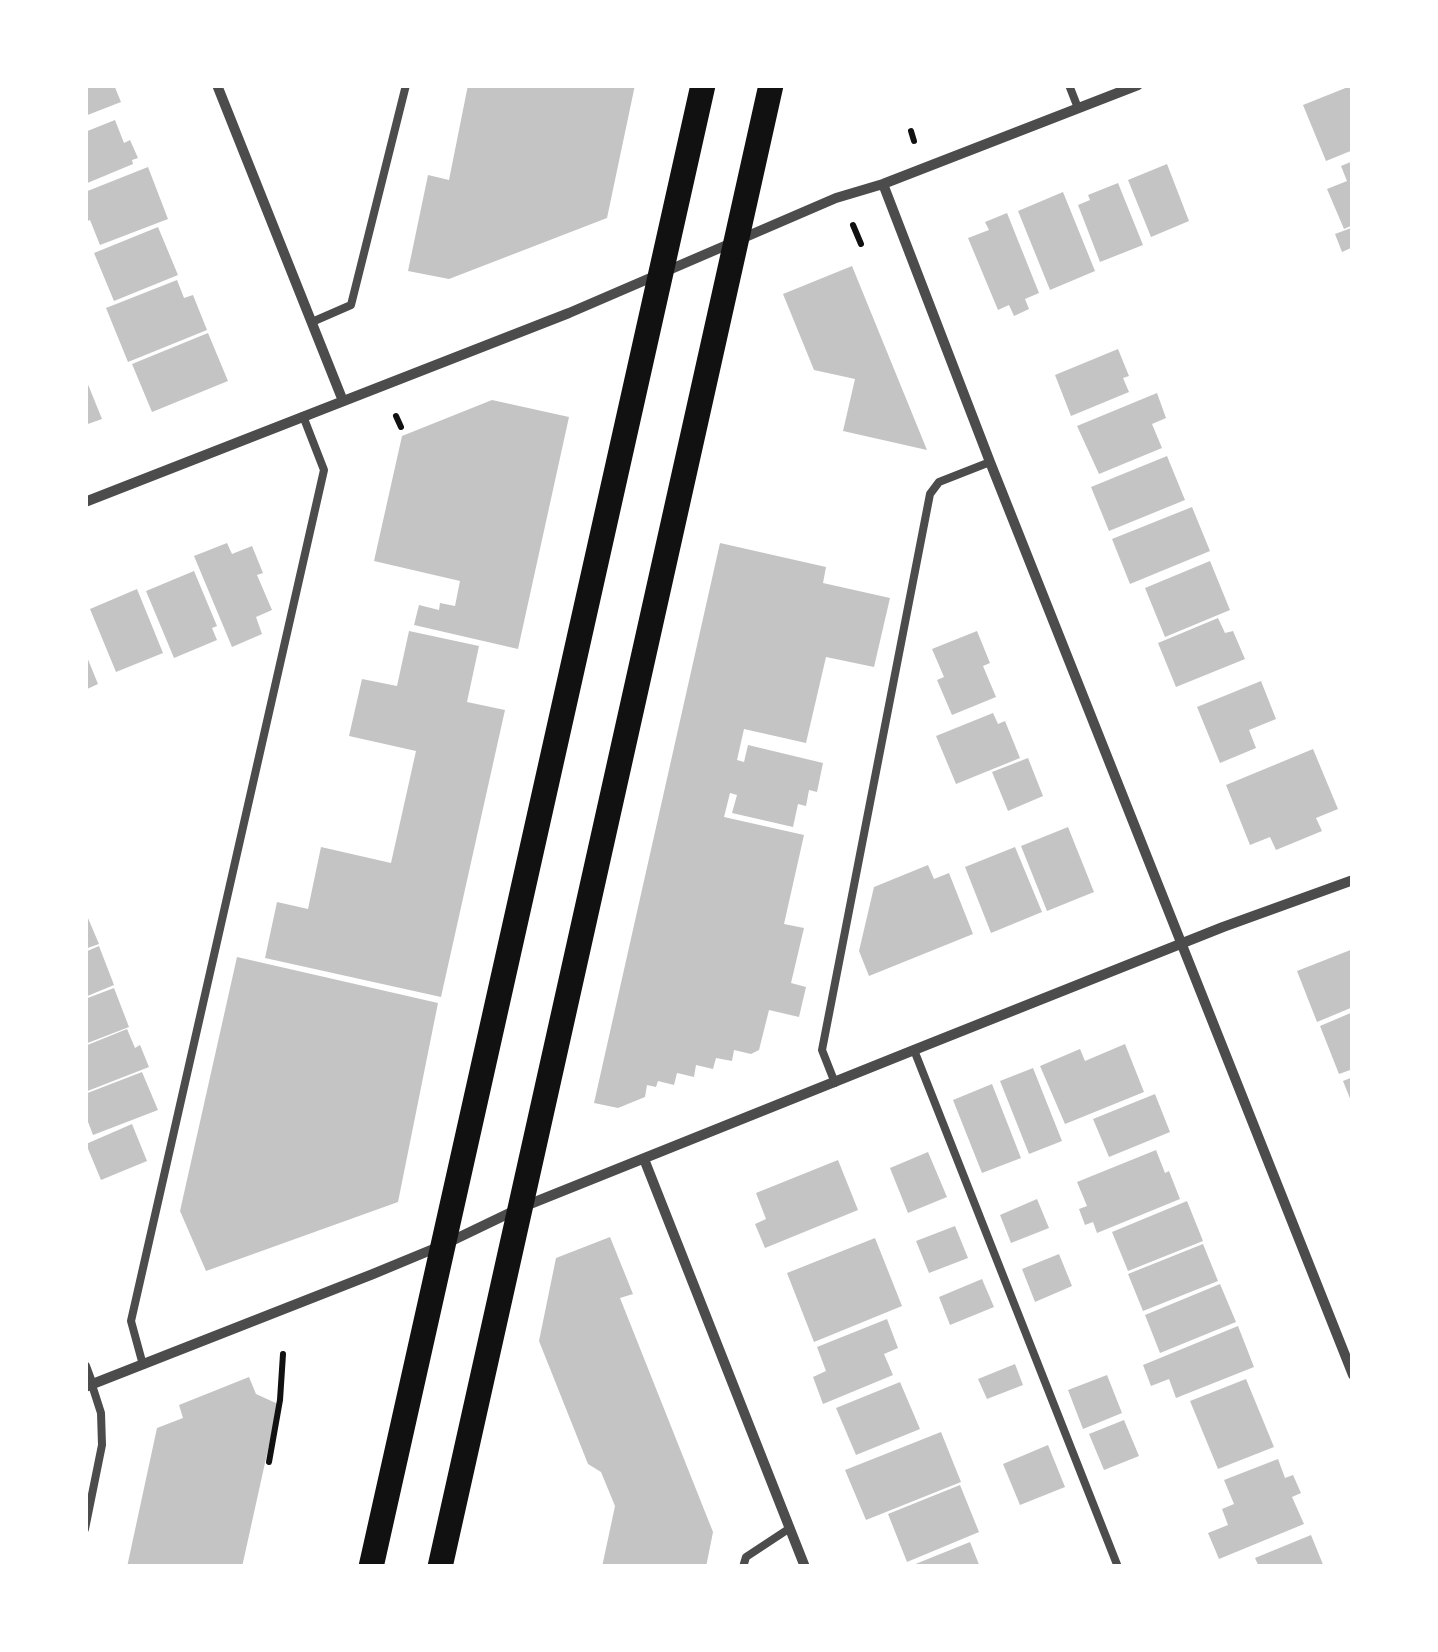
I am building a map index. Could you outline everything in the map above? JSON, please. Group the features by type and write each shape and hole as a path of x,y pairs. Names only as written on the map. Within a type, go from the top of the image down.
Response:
{"main road":[{"path":"371,1567 703,85"},
{"path":"440,1567 771,85"}],"street":[{"path":"217,85 343,401"},
{"path":"85,502 570,313 836,198 883,184 1138,85"},
{"path":"883,184 1353,1375"},
{"path":"85,1366 88,1386 443,1245 520,1208 914,1050 1353,880"},
{"path":"644,1159 805,1567"}],"lane":[{"path":"312,322 351,304 406,85"},
{"path":"1068,85 1078,108"},
{"path":"142,1364 131,1321 324,470 302,416"},
{"path":"835,1083 822,1050 930,494 939,482 990,462"},
{"path":"914,1050 1118,1567"},
{"path":"85,1529 102,1445 101,1413 88,1386"},
{"path":"743,1567 746,1556 790,1528"}],"path":[{"path":"910,131 914,141"},
{"path":"853,225 861,244"},
{"path":"396,416 401,427"},
{"path":"269,1462 283,1354"}],"building":[{"path":"85,85 114,85 121,102 85,116"},
{"path":"468,85 635,85 607,218 449,279 408,271 428,175 449,180"},
{"path":"1353,85 1353,150 1326,161 1303,105"},
{"path":"115,120 124,143 130,140 138,158 132,160 133,164 85,184 85,132"},
{"path":"1353,161 1353,225 1344,229 1327,189 1347,181 1341,166"},
{"path":"1167,164 1189,221 1151,237 1128,180"},
{"path":"148,167 168,219 100,245 90,220 85,222 85,192"},
{"path":"1118,183 1143,245 1100,262 1078,205 1090,200 1088,195"},
{"path":"1063,192 1095,271 1050,290 1018,211"},
{"path":"1007,213 1039,293 1025,299 1029,309 1014,316 1009,305 998,310 968,238 989,230 985,222"},
{"path":"158,227 178,275 114,301 94,253"},
{"path":"1351,228 1353,247 1342,252 1335,234"},
{"path":"852,266 927,450 843,431 855,379 814,370 783,294"},
{"path":"177,280 184,298 193,295 207,330 128,362 106,308"},
{"path":"208,333 228,381 152,412 132,364"},
{"path":"1118,349 1129,376 1123,378 1129,392 1071,416 1055,375"},
{"path":"85,377 102,419 85,425"},
{"path":"1157,393 1166,418 1152,424 1162,448 1099,474 1077,426"},
{"path":"492,400 569,417 518,649 414,625 419,605 439,610 440,603 455,606 460,581 374,561 402,436"},
{"path":"1167,456 1185,500 1109,531 1091,487"},
{"path":"1192,507 1210,551 1130,584 1112,539"},
{"path":"227,543 232,554 252,546 263,573 257,575 272,610 256,617 262,634 232,647 194,556"},
{"path":"720,543 826,567 823,583 890,598 874,667 826,657 806,743 744,729 737,760 744,762 748,745 823,763 817,792 809,790 806,806 798,804 793,827 732,813 737,795 730,793 724,817 804,835 784,924 804,928 791,983 806,987 799,1017 769,1010 759,1050 751,1054 734,1050 732,1061 716,1058 713,1069 696,1065 694,1077 677,1073 674,1085 658,1081 656,1087 647,1085 645,1097 618,1108 594,1103"},
{"path":"1210,561 1230,610 1165,637 1145,588"},
{"path":"194,571 217,626 212,628 217,640 174,658 146,591"},
{"path":"137,589 163,653 116,672 90,609"},
{"path":"1218,618 1225,633 1233,631 1245,659 1176,687 1158,643"},
{"path":"409,631 479,646 467,702 505,710 441,997 265,958 277,902 308,909 321,847 391,863 416,751 349,736 362,679 397,686"},
{"path":"977,631 990,663 983,666 996,697 952,715 937,680 944,677 932,649"},
{"path":"85,652 98,684 85,690"},
{"path":"1261,681 1276,719 1249,730 1256,748 1220,763 1197,707"},
{"path":"993,713 998,724 1005,721 1020,758 956,784 936,736"},
{"path":"1313,749 1338,809 1316,818 1322,831 1276,850 1270,837 1250,845 1226,785"},
{"path":"1028,758 1043,796 1008,811 992,772"},
{"path":"1068,827 1094,892 1047,911 1021,846"},
{"path":"1015,847 1042,912 991,933 965,867"},
{"path":"928,865 934,879 949,873 973,934 869,976 859,951 874,887"},
{"path":"85,911 99,944 85,949"},
{"path":"99,946 114,985 85,997 85,952"},
{"path":"1353,949 1353,1007 1317,1022 1297,971"},
{"path":"237,957 438,1003 398,1202 206,1271 180,1211"},
{"path":"114,988 129,1027 85,1044 85,999"},
{"path":"1353,1012 1353,1069 1339,1074 1320,1026"},
{"path":"127,1029 135,1048 140,1045 149,1067 85,1092 85,1046"},
{"path":"1125,1044 1144,1092 1065,1124 1040,1066 1080,1049 1085,1061"},
{"path":"1033,1068 1062,1141 1029,1154 1000,1081"},
{"path":"142,1072 158,1110 93,1135 85,1114 85,1094"},
{"path":"1353,1077 1353,1106 1343,1081"},
{"path":"992,1084 1021,1158 982,1173 953,1100"},
{"path":"1155,1094 1170,1132 1109,1157 1093,1119"},
{"path":"132,1124 147,1161 101,1180 86,1144"},
{"path":"1156,1150 1180,1199 1097,1233 1093,1222 1085,1225 1079,1209 1087,1206 1077,1182"},
{"path":"928,1152 947,1197 908,1213 890,1168"},
{"path":"838,1160 858,1210 765,1248 755,1224 766,1219 756,1193"},
{"path":"1037,1199 1049,1228 1011,1243 1000,1215"},
{"path":"1187,1201 1203,1241 1128,1271 1112,1232"},
{"path":"955,1226 968,1258 929,1273 916,1241"},
{"path":"610,1237 633,1294 620,1298 713,1532 706,1567 602,1567 615,1506 601,1472 588,1464 539,1341 556,1258"},
{"path":"875,1238 902,1306 814,1342 787,1273"},
{"path":"1203,1244 1218,1281 1143,1311 1128,1274"},
{"path":"1059,1254 1072,1286 1035,1302 1022,1269"},
{"path":"982,1279 994,1307 950,1325 939,1297"},
{"path":"1220,1284 1236,1322 1160,1353 1145,1315"},
{"path":"887,1319 898,1348 884,1354 893,1375 823,1404 813,1377 826,1371 817,1347"},
{"path":"1238,1326 1254,1367 1176,1398 1169,1379 1151,1386 1143,1365"},
{"path":"1015,1364 1023,1385 987,1399 978,1379"},
{"path":"1107,1375 1122,1413 1083,1429 1068,1390"},
{"path":"249,1377 256,1394 278,1404 242,1567 127,1567 157,1428 183,1418 179,1405"},
{"path":"1246,1379 1274,1447 1218,1469 1190,1401"},
{"path":"900,1382 920,1429 856,1455 836,1408"},
{"path":"1124,1420 1139,1456 1104,1470 1089,1434"},
{"path":"941,1432 961,1482 866,1520 845,1470"},
{"path":"1048,1445 1065,1487 1020,1505 1003,1464"},
{"path":"1278,1459 1285,1478 1293,1475 1301,1493 1292,1497 1304,1524 1219,1559 1208,1533 1228,1525 1222,1509 1234,1504 1224,1480"},
{"path":"960,1485 979,1532 907,1562 888,1514"},
{"path":"1311,1535 1324,1567 1259,1567 1255,1558"},
{"path":"970,1542 980,1567 908,1567"}]}
